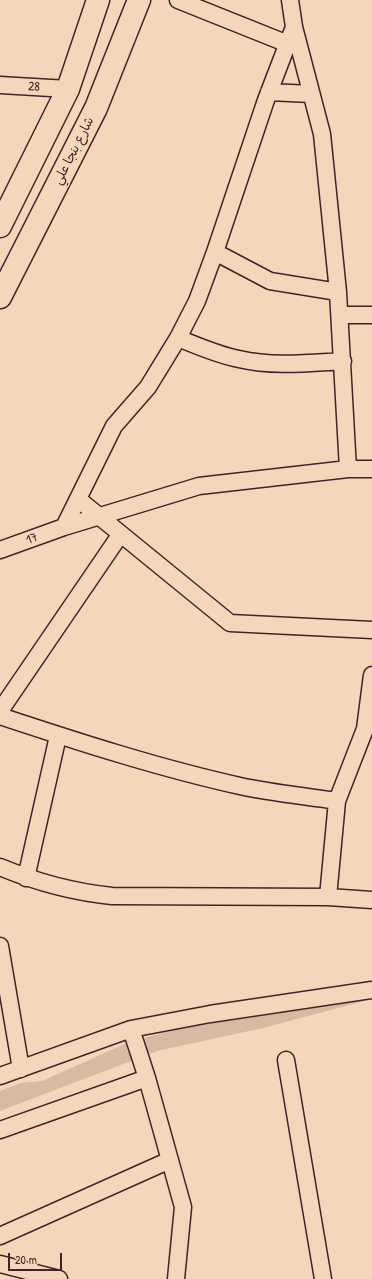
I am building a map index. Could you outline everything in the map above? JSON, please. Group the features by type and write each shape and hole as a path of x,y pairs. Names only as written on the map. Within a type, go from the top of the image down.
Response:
{"main road":[{"path":"1,222 68,89 98,0"},
{"name":"شارع بنجا علي","path":"0,298 96,108 139,0"}],"street":[{"path":"178,0 288,44"},
{"path":"290,0 294,27 322,134 340,315 348,469"},
{"path":"64,527 114,426 148,387 178,338 198,301 269,92 294,27"},
{"name":"28","path":"0,86 68,89"},
{"path":"269,92 311,94"},
{"path":"215,252 270,281 338,292"},
{"path":"340,315 372,315"},
{"path":"178,338 224,355 256,362 287,365 343,361"},
{"path":"372,468 372,474"},
{"name":"17","path":"0,550 64,527 199,486 348,469 372,468"},
{"path":"78,499 120,535 230,623 372,630"},
{"path":"0,711 120,535"},
{"path":"328,897 337,801 364,729 372,676"},
{"path":"0,716 58,736 193,775 242,786 337,801"},
{"path":"26,878 58,736"},
{"path":"0,867 26,878 62,888 90,894 112,896 328,897 372,900"},
{"path":"0,946 21,1069"},
{"path":"0,1076 131,1029 210,1014 372,990"},
{"path":"131,1029 147,1078 183,1207 176,1279"},
{"path":"286,1060 323,1279"},
{"path":"0,1130 147,1078"},
{"path":"0,1236 170,1160"},
{"path":"0,1264 33,1276 59,1279"}],"shaded area":[{"path":"372,985 372,999 263,1028 157,1051 0,1111 0,1091 20,1083 42,1081 129,1042 189,1026 254,1017 330,999"}]}
